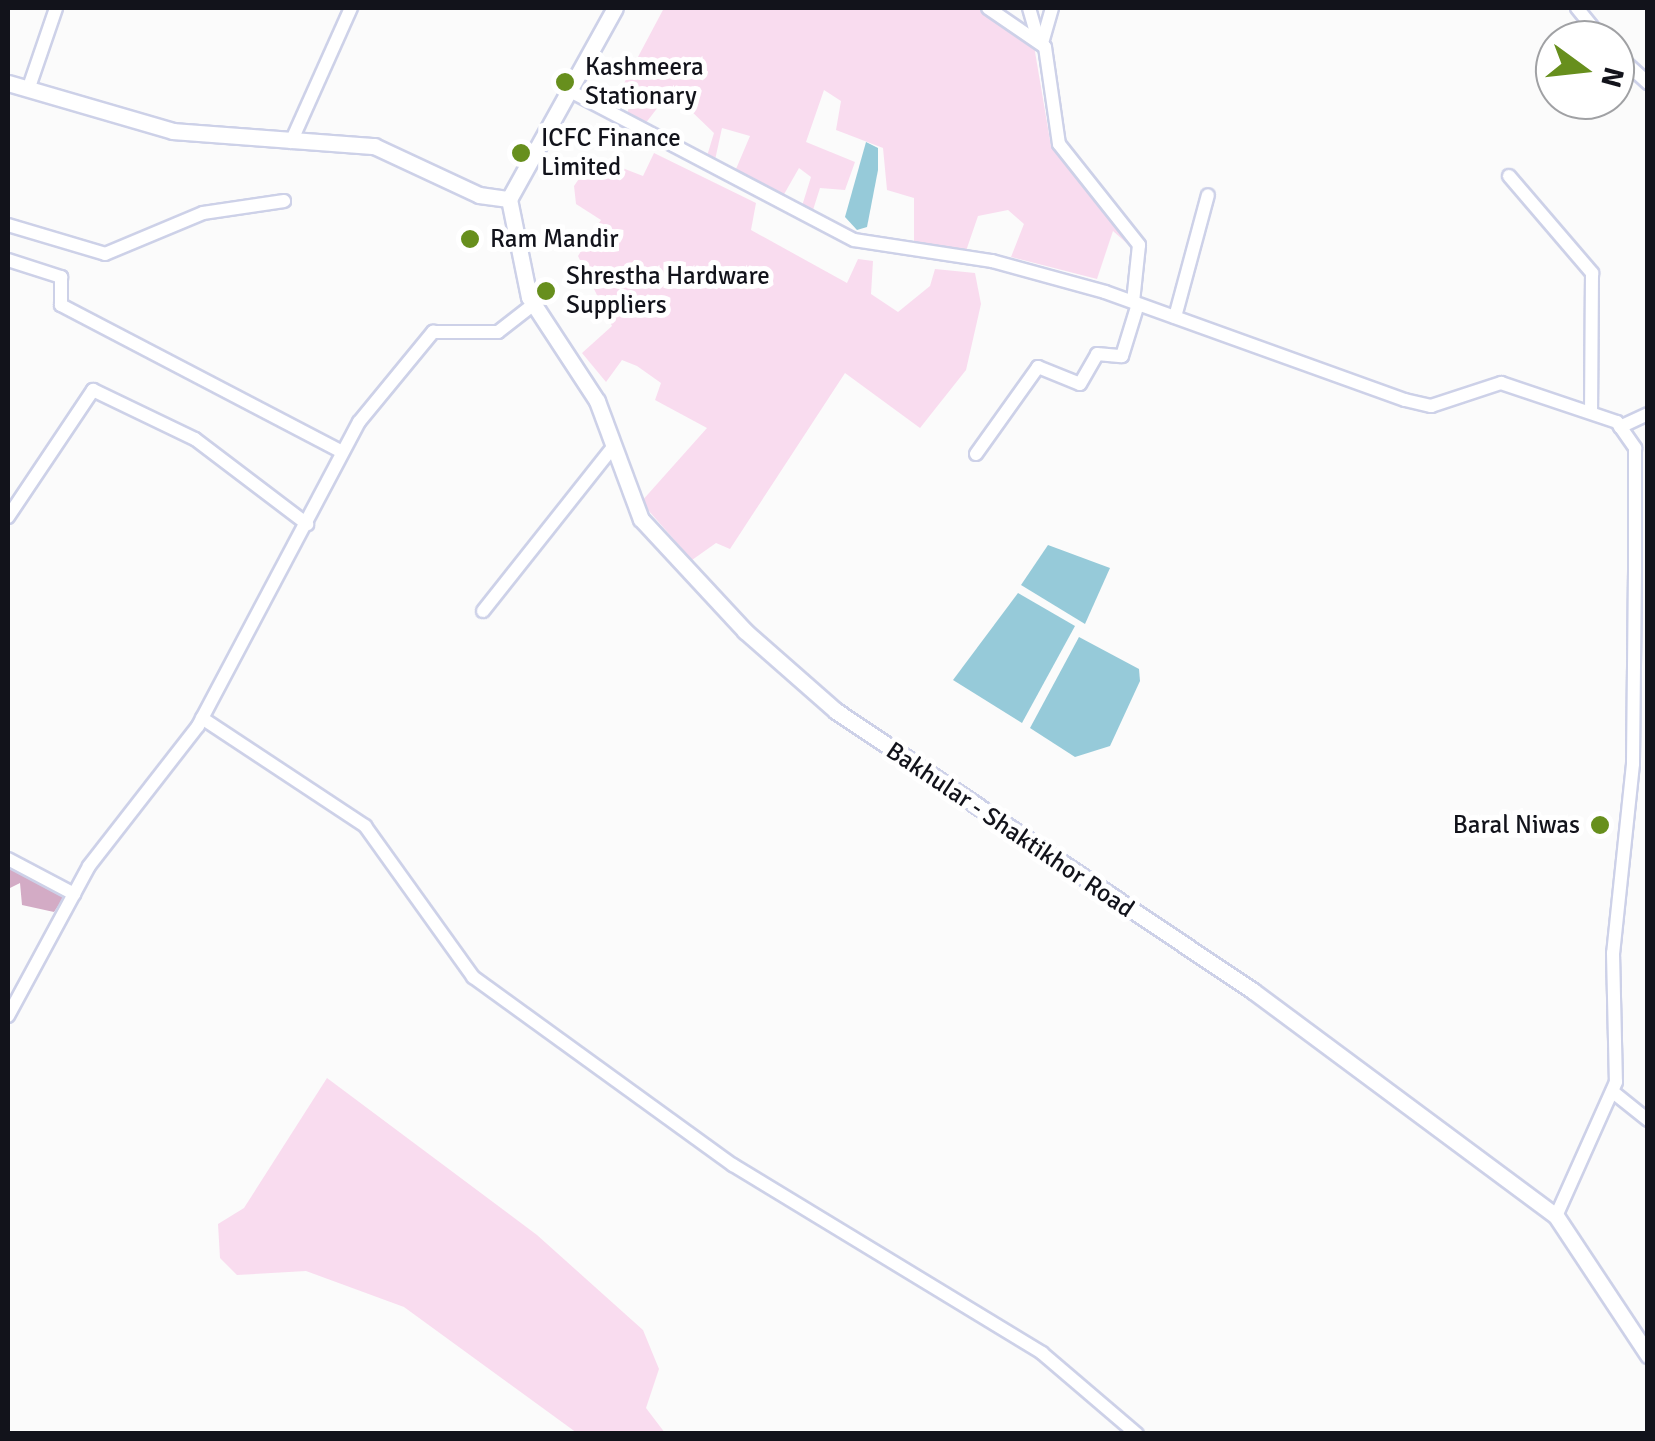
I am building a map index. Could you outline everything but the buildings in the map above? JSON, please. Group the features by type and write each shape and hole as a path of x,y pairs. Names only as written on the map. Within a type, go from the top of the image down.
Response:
{"street":[{"path":"28,90 56,8"},
{"path":"291,142 350,8"},
{"path":"8,84 173,131 394,151 467,190 510,199 615,8"},
{"path":"988,8 1039,40"},
{"path":"976,454 1038,367 1080,384 1097,354 1122,356 1136,303 1140,244 1058,144 1039,40 1029,8"},
{"path":"1039,40 1052,8"},
{"path":"572,92 854,240 992,261 1136,303 1405,400 1431,406 1501,382 1591,412 1620,427 1635,448 1640,766 1613,953 1613,1092 1556,1216"},
{"path":"1510,176 1592,272 1591,412"},
{"path":"1175,317 1208,196"},
{"name":"Bakhular - Shaktikhor Road","path":"510,199 534,304 597,401 641,519 836,711 1253,991 1556,1216 1648,1355"},
{"path":"8,225 105,254 203,213 284,201"},
{"path":"8,260 61,277 61,305 342,452"},
{"path":"8,1016 74,894 202,718 342,452 432,332 498,332 534,304"},
{"path":"8,517 92,390 195,439 307,524"},
{"path":"1620,427 1648,414"},
{"path":"483,612 614,446"},
{"path":"202,718 365,826 473,978 733,1165 1042,1354 1137,1434"},
{"path":"8,859 74,894"},
{"path":"1613,1092 1648,1120"}],"shaded area":[{"path":"664,8 977,8 1033,40 1051,146 1131,247 1113,231 1097,279 1011,257 1024,224 1008,210 978,216 966,251 914,245 914,198 887,190 883,148 836,130 841,101 824,90 806,142 855,162 845,190 820,188 813,210 802,206 811,177 799,168 783,196 736,169 750,136 722,128 715,160 707,156 714,133 687,107 665,98 645,124 626,119 632,94 622,87"},
{"path":"654,153 756,203 751,230 847,283 858,259 873,261 871,294 898,312 930,286 935,269 975,273 981,304 966,370 920,428 845,373 730,549 716,543 692,560 641,502 707,428 655,400 661,383 637,366 622,360 606,382 582,353 612,326 578,256 601,220 576,204 574,186 594,157 643,176"},
{"path":"8,864 65,896 54,912 22,905 20,883 8,889"},
{"path":"327,1078 537,1235 643,1330 659,1369 646,1408 665,1433 577,1433 404,1307 306,1271 237,1275 220,1258 218,1224 244,1208"}],"water":[{"path":"866,142 878,148 878,170 867,227 857,230 845,217"},
{"path":"1048,545 1110,568 1085,624 1021,585"},
{"path":"1018,593 1075,626 1022,723 953,680"},
{"path":"1079,637 1139,669 1140,681 1110,746 1075,757 1030,728"}],"place":[{"name":"Kashmeera Stationary","path":"565,82"},
{"name":"ICFC Finance Limited","path":"521,153"},
{"name":"Ram Mandir","path":"470,239"},
{"name":"Shrestha Hardware Suppliers","path":"546,291"},
{"name":"Baral Niwas","path":"1600,825"}]}
